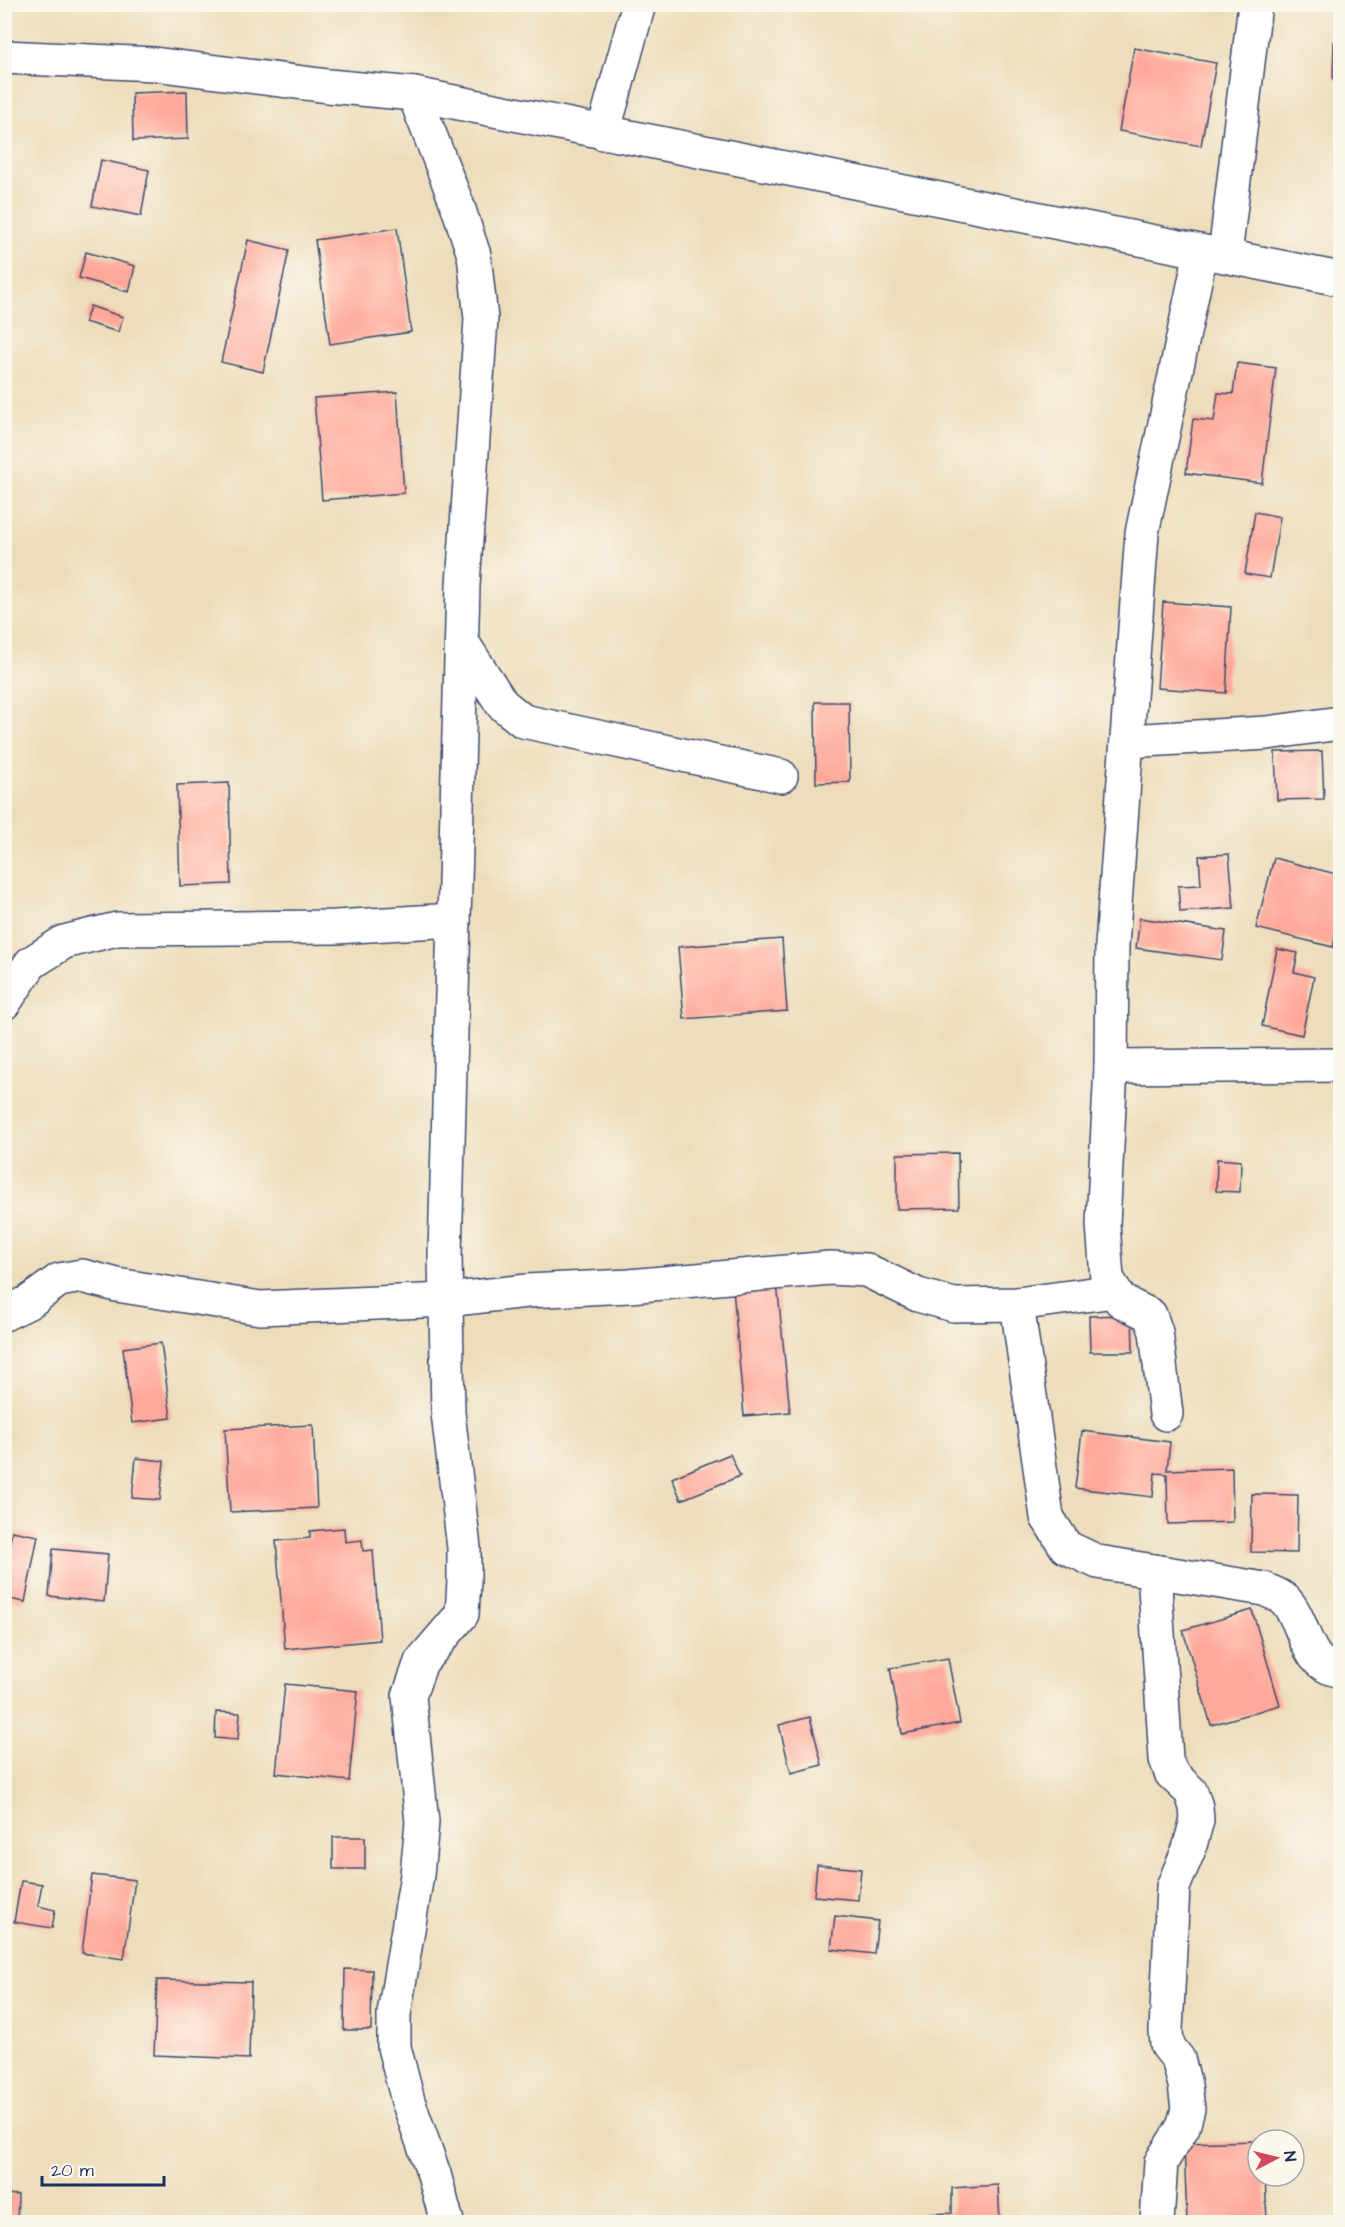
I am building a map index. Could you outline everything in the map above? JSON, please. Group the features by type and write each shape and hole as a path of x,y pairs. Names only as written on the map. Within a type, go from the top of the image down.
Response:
{"street":[{"path":"603,133 639,4"},
{"path":"1166,1414 1156,1332 1150,1315 1121,1301 1107,1278 1103,1224 1111,1067 1112,945 1142,533 1213,253 1255,4"},
{"path":"4,57 154,64 328,86 414,94 1341,279"},
{"path":"414,94 457,204 474,255 482,319 464,585 445,1255 448,1413 464,1548 462,1614 421,1662 410,1696 422,1822 417,1875 394,2014 394,2047 408,2101 434,2174 447,2223"},
{"path":"462,642 502,704 523,721 781,776"},
{"path":"1127,741 1267,733 1341,723"},
{"path":"4,1003 31,963 64,942 117,928 336,927 454,920"},
{"path":"1111,1067 1341,1065"},
{"path":"4,1314 29,1302 59,1280 82,1276 117,1285 261,1308 446,1300 527,1291 629,1286 830,1268 866,1270 918,1295 954,1305 1017,1304 1114,1291"},
{"path":"1017,1304 1047,1517 1066,1547 1098,1562 1264,1589 1284,1598 1299,1622 1314,1658 1330,1669 1341,1670"},
{"path":"1154,1571 1166,1759 1171,1773 1191,1792 1197,1820 1189,1849 1173,1887 1167,2020 1167,2045 1178,2059 1188,2109 1184,2127 1161,2162 1156,2223"}],"building":[{"path":"1334,42 1340,43 1340,79 1333,79"},
{"path":"1134,48 1216,63 1201,146 1119,131"},
{"path":"187,91 188,139 133,141 132,93"},
{"path":"101,160 149,170 141,216 92,206"},
{"path":"397,228 411,332 330,344 315,240"},
{"path":"248,240 289,250 263,372 221,362"},
{"path":"86,252 135,266 129,292 79,278"},
{"path":"90,306 123,317 118,332 85,322"},
{"path":"1237,363 1276,368 1262,483 1186,473 1193,419 1214,421 1218,393 1233,394"},
{"path":"397,392 404,493 322,500 314,398"},
{"path":"1255,512 1280,517 1270,578 1245,574"},
{"path":"1163,602 1231,607 1226,693 1157,688"},
{"path":"815,702 849,702 850,782 816,783"},
{"path":"1322,751 1324,799 1277,800 1275,752"},
{"path":"229,783 231,884 180,886 177,785"},
{"path":"1229,854 1234,908 1180,912 1178,886 1201,885 1199,856"},
{"path":"1274,858 1340,875 1340,918 1333,947 1256,928"},
{"path":"1140,918 1226,931 1222,960 1136,948"},
{"path":"782,939 787,1011 684,1019 678,947"},
{"path":"1277,949 1298,953 1294,972 1314,977 1302,1035 1262,1026"},
{"path":"958,1153 959,1208 897,1209 897,1154"},
{"path":"1217,1159 1241,1161 1240,1192 1216,1191"},
{"path":"777,1283 790,1412 744,1416 733,1288"},
{"path":"1132,1315 1133,1352 1090,1352 1089,1316"},
{"path":"161,1343 171,1418 132,1423 123,1348"},
{"path":"313,1425 317,1508 230,1512 225,1429"},
{"path":"1082,1431 1170,1442 1167,1470 1232,1468 1233,1522 1168,1524 1167,1474 1155,1473 1153,1497 1075,1488"},
{"path":"730,1454 740,1476 681,1500 672,1478"},
{"path":"136,1458 164,1461 160,1500 132,1498"},
{"path":"1252,1494 1298,1495 1297,1553 1251,1552"},
{"path":"344,1528 345,1542 362,1540 363,1551 373,1550 380,1640 285,1649 276,1541 310,1538 310,1531"},
{"path":"12,1531 38,1536 25,1602 4,1598 4,1551 8,1552"},
{"path":"53,1549 108,1554 104,1602 49,1596"},
{"path":"1252,1610 1280,1705 1211,1725 1183,1630"},
{"path":"948,1658 960,1723 902,1734 890,1668"},
{"path":"285,1684 358,1691 349,1781 276,1773"},
{"path":"216,1712 240,1713 238,1740 215,1738"},
{"path":"810,1717 822,1765 791,1773 779,1725"},
{"path":"333,1837 365,1837 365,1869 333,1869"},
{"path":"817,1865 861,1869 858,1900 814,1896"},
{"path":"92,1875 135,1880 124,1959 82,1953"},
{"path":"21,1881 42,1884 38,1906 55,1910 52,1928 14,1922"},
{"path":"835,1916 878,1921 874,1954 831,1949"},
{"path":"345,1969 372,1970 371,2030 344,2030"},
{"path":"157,1980 251,1982 249,2059 154,2055"},
{"path":"1246,2141 1246,2188 1266,2188 1267,2222 1187,2222 1184,2143"},
{"path":"998,2185 1000,2222 928,2222 928,2214 952,2213 952,2188"},
{"path":"4,2194 18,2195 17,2222 4,2222"}]}
